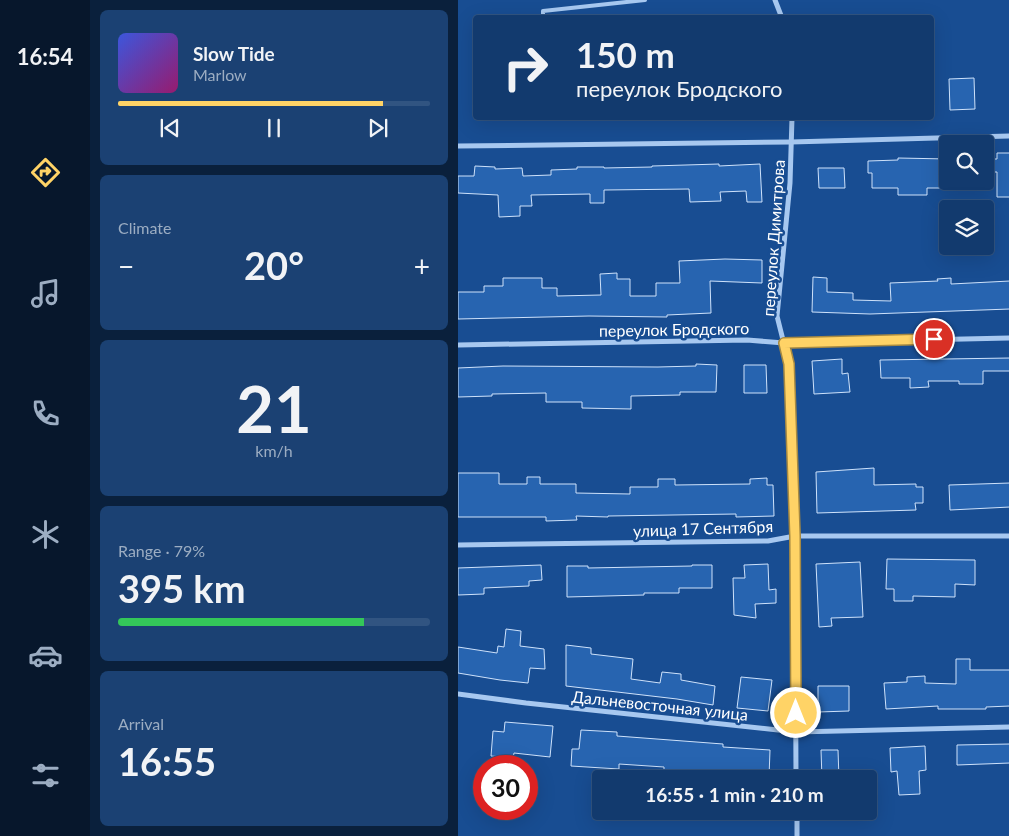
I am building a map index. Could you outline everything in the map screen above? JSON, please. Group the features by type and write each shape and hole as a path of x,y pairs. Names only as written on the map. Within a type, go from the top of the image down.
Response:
{"street":[{"path":"775,0 781,15"},
{"name":"переулок Димитрова","path":"792,120 790,183 777,316 789,364 795,536 796,770"},
{"path":"458,146 791,142 1010,136"},
{"name":"переулок Бродского","path":"458,345 747,340 784,343 1010,338"},
{"name":"улица 17 Сентября","path":"458,545 768,541 795,536 1010,536"},
{"name":"Дальневосточная улица","path":"458,694 526,704 796,732 1010,727"},
{"path":"797,820 798,836"}],"lane":[{"path":"543,15 543,11 645,0"}],"building":[{"path":"974,78 975,109 950,110 949,79"},
{"path":"997,153 1010,153 1010,197 997,197 997,172 994,172 994,159 997,159"},
{"path":"898,158 939,159 939,188 927,188 927,195 898,195 898,188 872,188 872,173 868,173 868,161 898,160"},
{"path":"719,164 719,166 760,164 762,202 747,202 746,191 720,192 721,201 690,202 689,189 604,190 604,203 590,203 590,194 531,195 532,206 520,206 520,216 499,217 498,195 458,193 458,176 474,176 475,166 495,167 495,169 522,168 523,176 551,175 551,170 577,169 577,167 652,167"},
{"path":"818,168 844,168 845,188 819,188"},
{"path":"762,260 762,283 710,281 711,313 667,315 667,317 589,316 458,319 458,292 484,292 484,286 503,286 503,278 542,278 542,288 557,288 557,296 601,295 600,274 617,273 617,279 630,279 630,296 656,296 656,283 680,283 679,261"},
{"path":"813,277 827,278 827,292 853,293 853,300 891,301 890,283 938,281 937,279 951,278 951,284 1010,281 1010,309 870,314 812,312"},
{"path":"1010,358 1010,371 983,371 983,384 959,384 959,381 928,381 929,387 910,388 910,378 881,378 880,360"},
{"path":"842,359 842,374 848,373 850,392 814,394 812,361"},
{"path":"696,364 717,365 716,392 680,392 680,395 631,396 631,409 582,408 582,402 546,402 546,393 458,397 458,368 503,366 658,367 696,366"},
{"path":"744,365 766,365 767,393 744,393"},
{"path":"874,468 874,485 916,484 916,487 923,487 923,503 915,503 916,510 817,513 816,472"},
{"path":"458,473 499,473 499,484 527,484 527,477 540,477 540,484 576,484 576,493 630,494 630,487 658,487 658,479 675,479 675,485 750,484 750,479 767,478 767,485 773,485 774,516 736,517 736,514 576,516 577,520 546,521 546,517 458,517"},
{"path":"1010,483 1010,507 950,510 949,485"},
{"path":"887,559 975,560 975,585 955,584 955,597 913,596 913,601 894,601 894,589 886,589"},
{"path":"860,562 863,617 831,618 832,626 819,627 816,564"},
{"path":"768,564 769,590 776,589 776,603 755,604 756,618 734,615 733,578 745,578 744,565"},
{"path":"541,565 542,580 529,581 529,586 484,588 484,594 458,595 458,568"},
{"path":"712,565 712,588 679,588 679,593 567,597 567,566 588,566 588,568"},
{"path":"506,629 521,631 520,646 544,649 545,669 530,668 528,683 458,673 458,647 497,653 498,646 504,647"},
{"path":"566,645 591,648 591,654 633,659 631,679 660,683 662,672 681,674 681,680 715,686 713,705 566,686"},
{"path":"956,659 970,659 970,670 1010,670 1010,706 986,707 986,709 938,709 938,706 886,709 884,683 907,682 907,677 925,676 925,683 956,684"},
{"path":"741,677 772,680 768,711 737,708"},
{"path":"818,686 849,686 849,711 818,712"},
{"path":"505,722 553,726 550,757 514,753 514,755 491,755 493,731 504,732"},
{"path":"581,730 617,732 617,736 723,744 723,747 770,750 769,770 664,770 664,767 619,764 619,769 571,766 572,749 579,749"},
{"path":"1010,744 1010,763 957,765 957,745"},
{"path":"925,746 926,770 919,771 920,794 899,795 897,771 891,772 890,748"},
{"path":"821,750 838,750 839,770 822,770"}],"route":[{"path":"796,713 795,536 789,364 784,343 934,339"}]}
